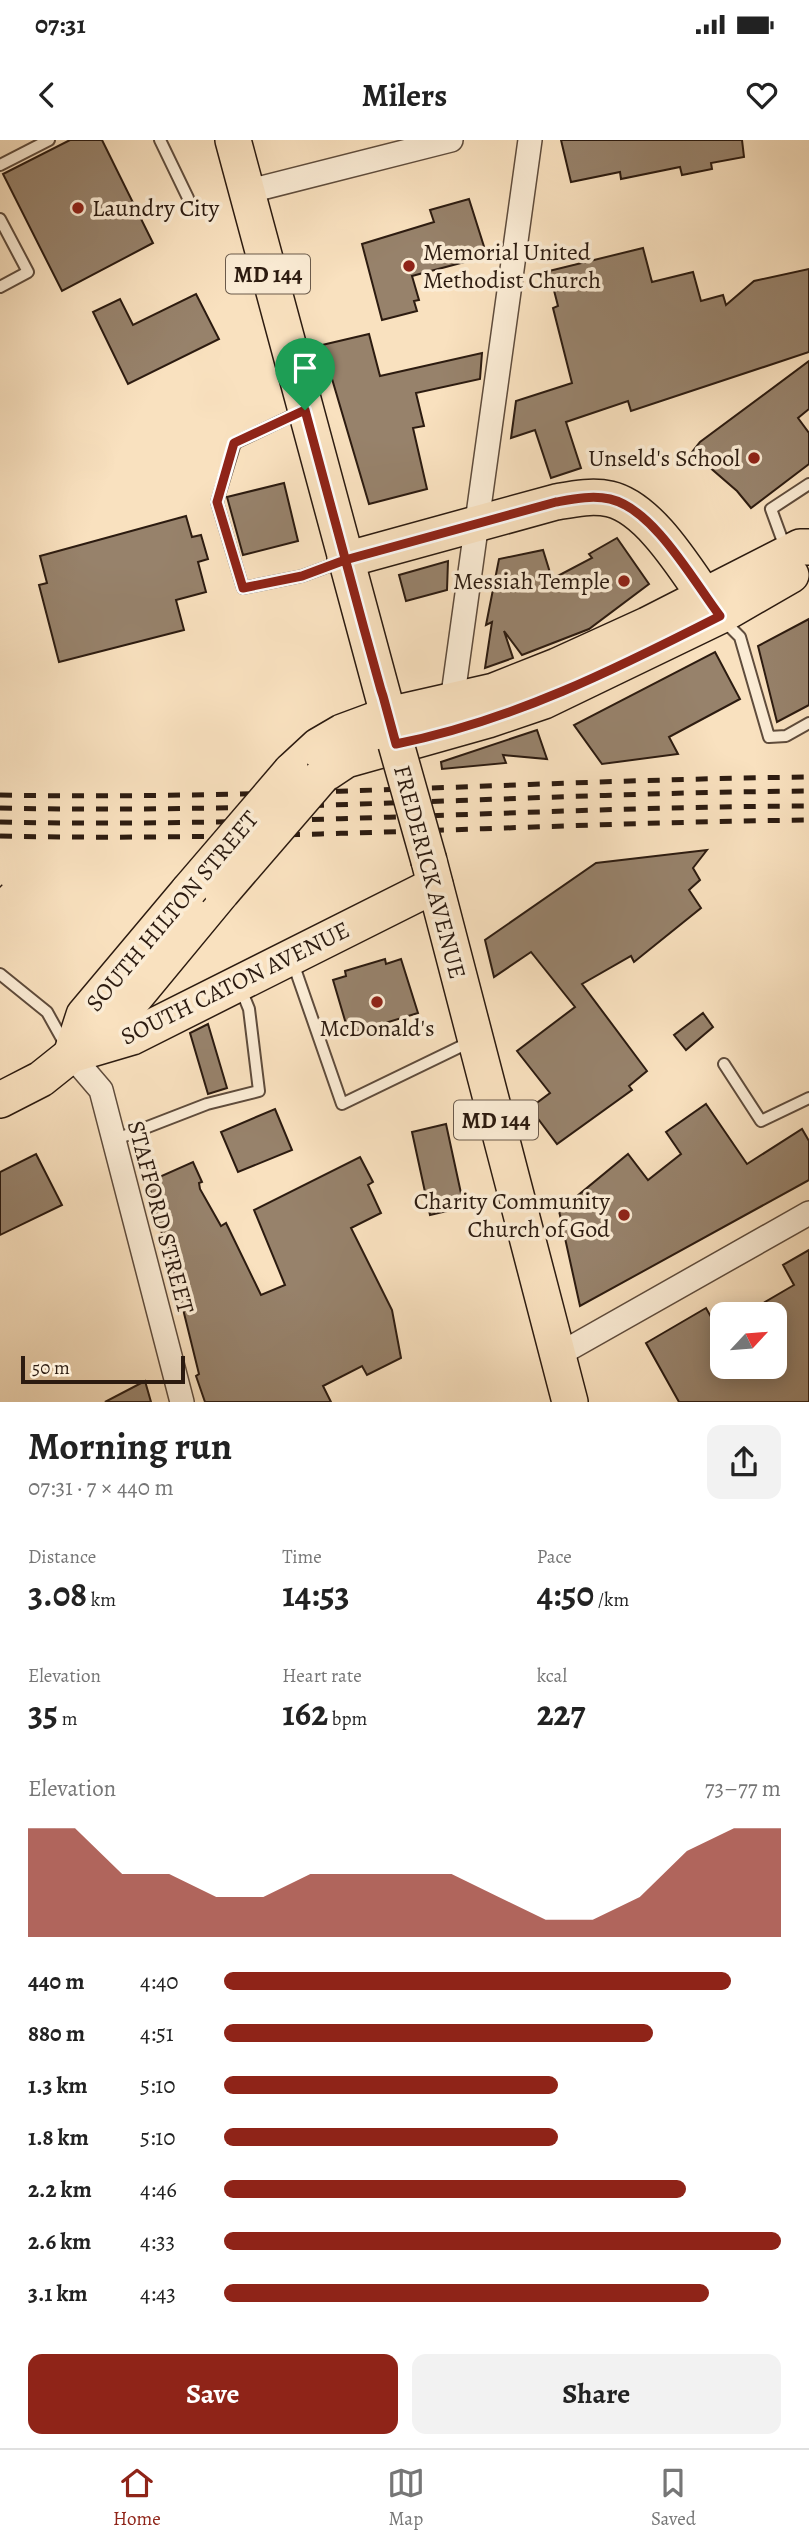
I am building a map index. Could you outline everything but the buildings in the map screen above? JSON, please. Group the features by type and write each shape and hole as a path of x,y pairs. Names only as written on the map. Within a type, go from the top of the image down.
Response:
{"main road":[{"name":"FREDERICK AVENUE","path":"233,140 432,873 570,1402"},
{"path":"345,560 556,502 583,498 612,499 637,514 660,534 711,605"},
{"name":"SOUTH HILTON STREET","path":"71,1055 83,1015 205,891 306,774 318,746 342,732 392,730 432,737 544,701 802,555"},
{"name":"SOUTH HILTON STREET","path":"392,730 452,702 494,691 556,666 647,625 711,605"},
{"name":"SOUTH CATON AVENUE","path":"0,1100 41,1079 71,1055 132,1037 291,957 432,873"}],"street":[{"path":"246,192 451,140"},
{"path":"452,702 530,140"},
{"name":"STAFFORD STREET","path":"71,1055 101,1090 182,1402"},
{"path":"558,1355 809,1213"}],"lane":[{"path":"0,165 49,140"},
{"path":"160,140 188,198"},
{"path":"0,219 27,272 0,287"},
{"path":"305,410 234,443 217,502 243,588 302,576 345,560"},
{"path":"802,555 771,509 809,484"},
{"path":"711,605 740,637 769,737 786,736 809,723"},
{"path":"291,957 342,1104 475,1040"},
{"path":"0,974 47,1012 71,1055"},
{"path":"114,1140 207,1104 259,1091 249,1009 239,983"},
{"path":"724,1064 761,1121 809,1098"}],"railway":[{"path":"0,795 202,795 809,777"},
{"path":"0,808 303,806 809,791"},
{"path":"0,822 202,822 809,806"},
{"path":"0,836 202,836 809,820"}],"place":[{"name":"Laundry City","path":"78,208"},
{"name":"Memorial United Methodist Church","path":"409,266"},
{"name":"Unseld's School","path":"754,458"},
{"name":"Messiah Temple","path":"624,581"},
{"name":"McDonald's","path":"377,1002"},
{"name":"Charity Community Church of God","path":"624,1215"}],"route":[{"path":"305,410 234,443 217,502 243,588 302,576 345,560 556,502 583,498 612,499 637,514 660,534 720,616 544,701 432,737 396,744 345,560 305,410"}]}
